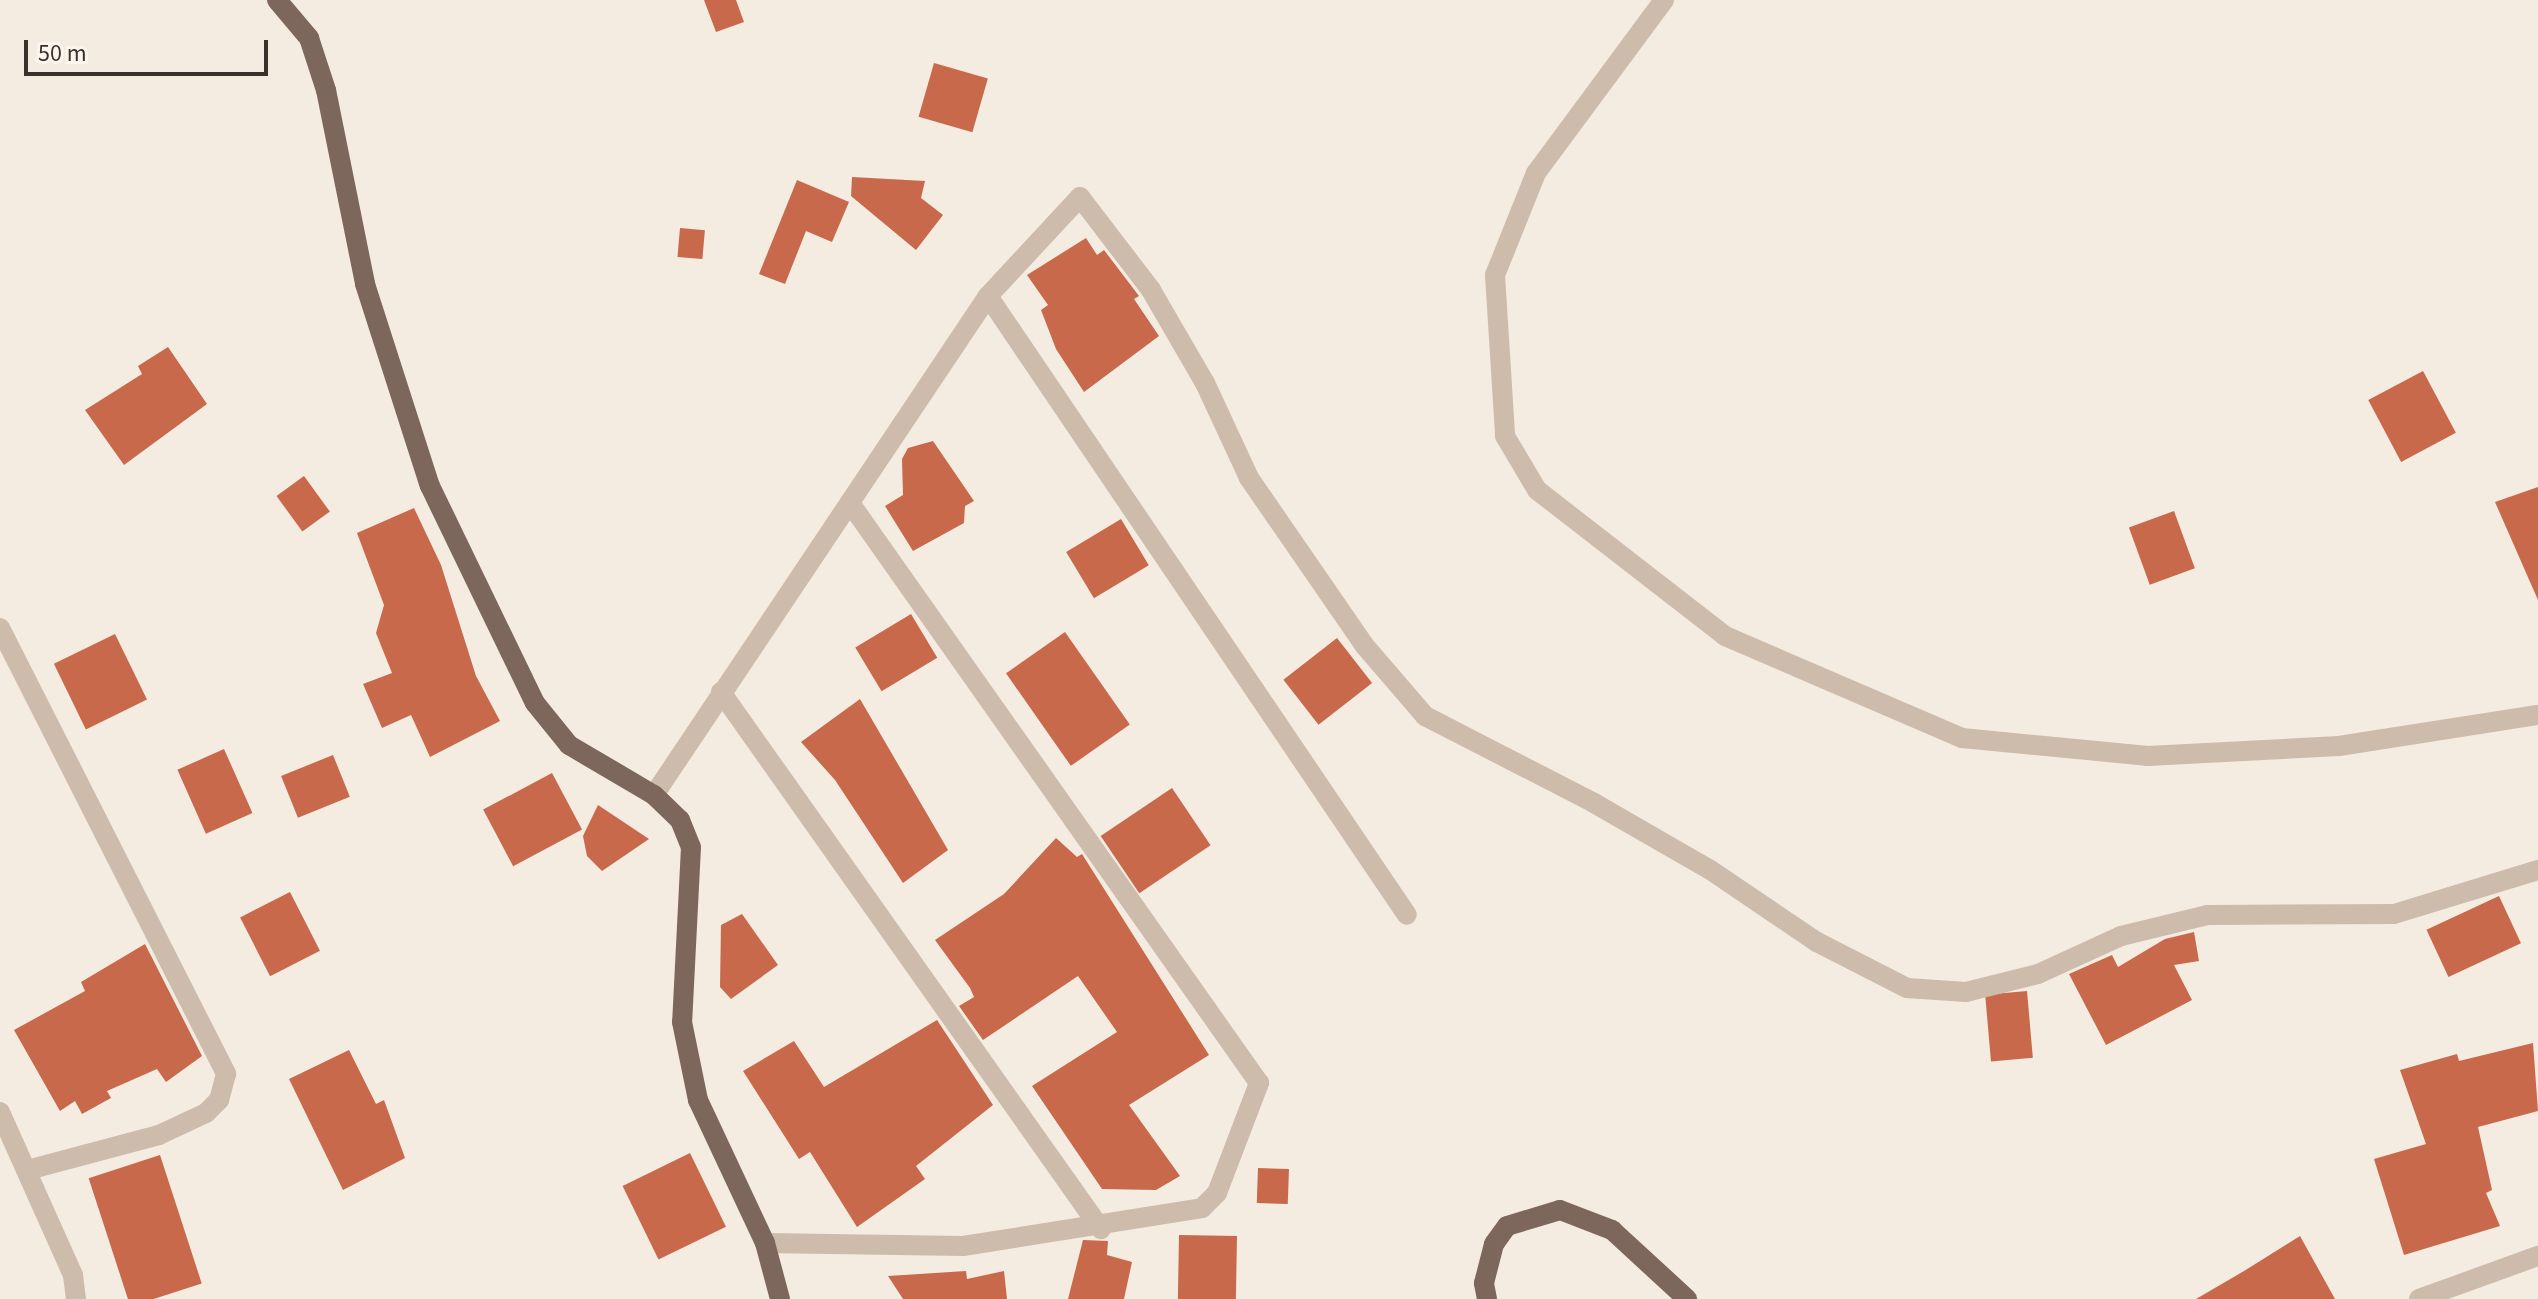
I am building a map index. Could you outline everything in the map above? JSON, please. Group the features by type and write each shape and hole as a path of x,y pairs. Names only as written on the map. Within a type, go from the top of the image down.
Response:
{"main road":[{"path":"277,0 309,38 326,90 365,284 430,486 535,703 569,745 654,795 680,820 691,847 682,1022 698,1100 765,1243 780,1299"},
{"path":"1487,1299 1484,1283 1494,1244 1507,1226 1560,1210 1612,1230 1687,1299"}],"street":[{"path":"1664,0 1536,173 1495,275 1505,436 1537,490 1725,636 1962,738 2148,756 2339,746 2538,715"},
{"path":"654,795 988,296 1080,197 1151,290 1205,383 1249,478 1364,645 1425,716 1606,810 1709,869 1817,942 1907,988 1966,992 2023,978 2121,936 2208,915 2394,914 2538,870"},
{"path":"988,296 1407,915"},
{"path":"765,1243 963,1246 1101,1229 1202,1208 1217,1193 1259,1083 850,503"},
{"path":"0,628 226,1074 219,1100 206,1113 159,1135 27,1170"},
{"path":"721,692 1101,1229"},
{"path":"0,1112 73,1275 76,1299"},
{"path":"2419,1299 2538,1256"}],"building":[{"path":"704,0 736,0 744,22 716,32"},
{"path":"934,63 988,78 972,132 919,117"},
{"path":"852,177 925,181 921,198 943,215 916,250 851,196"},
{"path":"797,180 849,202 832,242 806,231 785,284 759,274"},
{"path":"680,228 705,230 702,259 677,257"},
{"path":"1086,238 1097,255 1104,250 1139,296 1134,299 1159,336 1084,392 1056,349 1041,310 1048,305 1027,275"},
{"path":"168,347 207,404 124,465 85,410 142,374 138,366"},
{"path":"2423,371 2456,433 2401,462 2368,400"},
{"path":"933,441 974,501 965,506 964,523 913,551 885,506 903,495 902,459 908,448"},
{"path":"304,476 330,512 302,532 276,496"},
{"path":"2538,487 2538,600 2495,502"},
{"path":"414,508 441,565 476,676 500,721 430,757 411,715 382,728 363,684 392,673 376,633 384,605 357,533"},
{"path":"2174,511 2195,568 2150,585 2129,527"},
{"path":"1121,519 1149,565 1094,598 1066,552"},
{"path":"911,614 937,658 882,691 855,647"},
{"path":"1065,632 1130,725 1071,766 1006,673"},
{"path":"115,634 147,700 86,729 54,664"},
{"path":"1337,638 1372,683 1319,725 1283,680"},
{"path":"860,699 948,850 903,883 835,780 801,742"},
{"path":"224,749 252,813 206,834 177,770"},
{"path":"333,755 350,797 298,818 281,776"},
{"path":"552,773 582,830 513,866 483,810"},
{"path":"1172,788 1211,845 1139,893 1101,836"},
{"path":"598,805 649,839 602,871 587,856 583,836"},
{"path":"1056,838 1077,857 1082,854 1209,1055 1129,1105 1180,1176 1156,1190 1102,1189 1032,1086 1117,1032 1078,976 983,1040 959,1006 974,997 970,988 935,940 1004,894"},
{"path":"290,892 320,951 270,976 240,917"},
{"path":"2499,896 2521,943 2448,977 2426,930"},
{"path":"742,914 778,965 731,999 720,987 721,925"},
{"path":"2194,932 2199,961 2174,965 2192,1000 2106,1045 2069,974 2112,955 2118,967 2165,939"},
{"path":"145,944 202,1056 166,1082 157,1069 107,1091 111,1098 82,1114 75,1101 60,1111 14,1030 85,991 81,982"},
{"path":"2027,991 2033,1058 1991,1061 1985,995"},
{"path":"937,1020 993,1105 916,1166 925,1179 857,1227 810,1152 799,1159 743,1071 794,1041 824,1087"},
{"path":"2533,1043 2538,1111 2478,1127 2492,1190 2486,1193 2500,1226 2404,1255 2374,1159 2426,1144 2400,1070 2457,1054 2459,1061"},
{"path":"349,1050 376,1104 384,1100 405,1158 343,1190 289,1079"},
{"path":"690,1153 726,1227 659,1260 623,1186"},
{"path":"160,1155 202,1283 154,1299 128,1299 89,1178"},
{"path":"1258,1168 1289,1169 1288,1204 1257,1203"},
{"path":"1179,1235 1237,1236 1236,1299 1178,1299"},
{"path":"2300,1236 2335,1299 2196,1299 2244,1271"},
{"path":"1083,1240 1108,1241 1107,1255 1132,1262 1124,1299 1068,1299"},
{"path":"966,1271 967,1279 1004,1271 1007,1299 903,1299 888,1276"}]}
